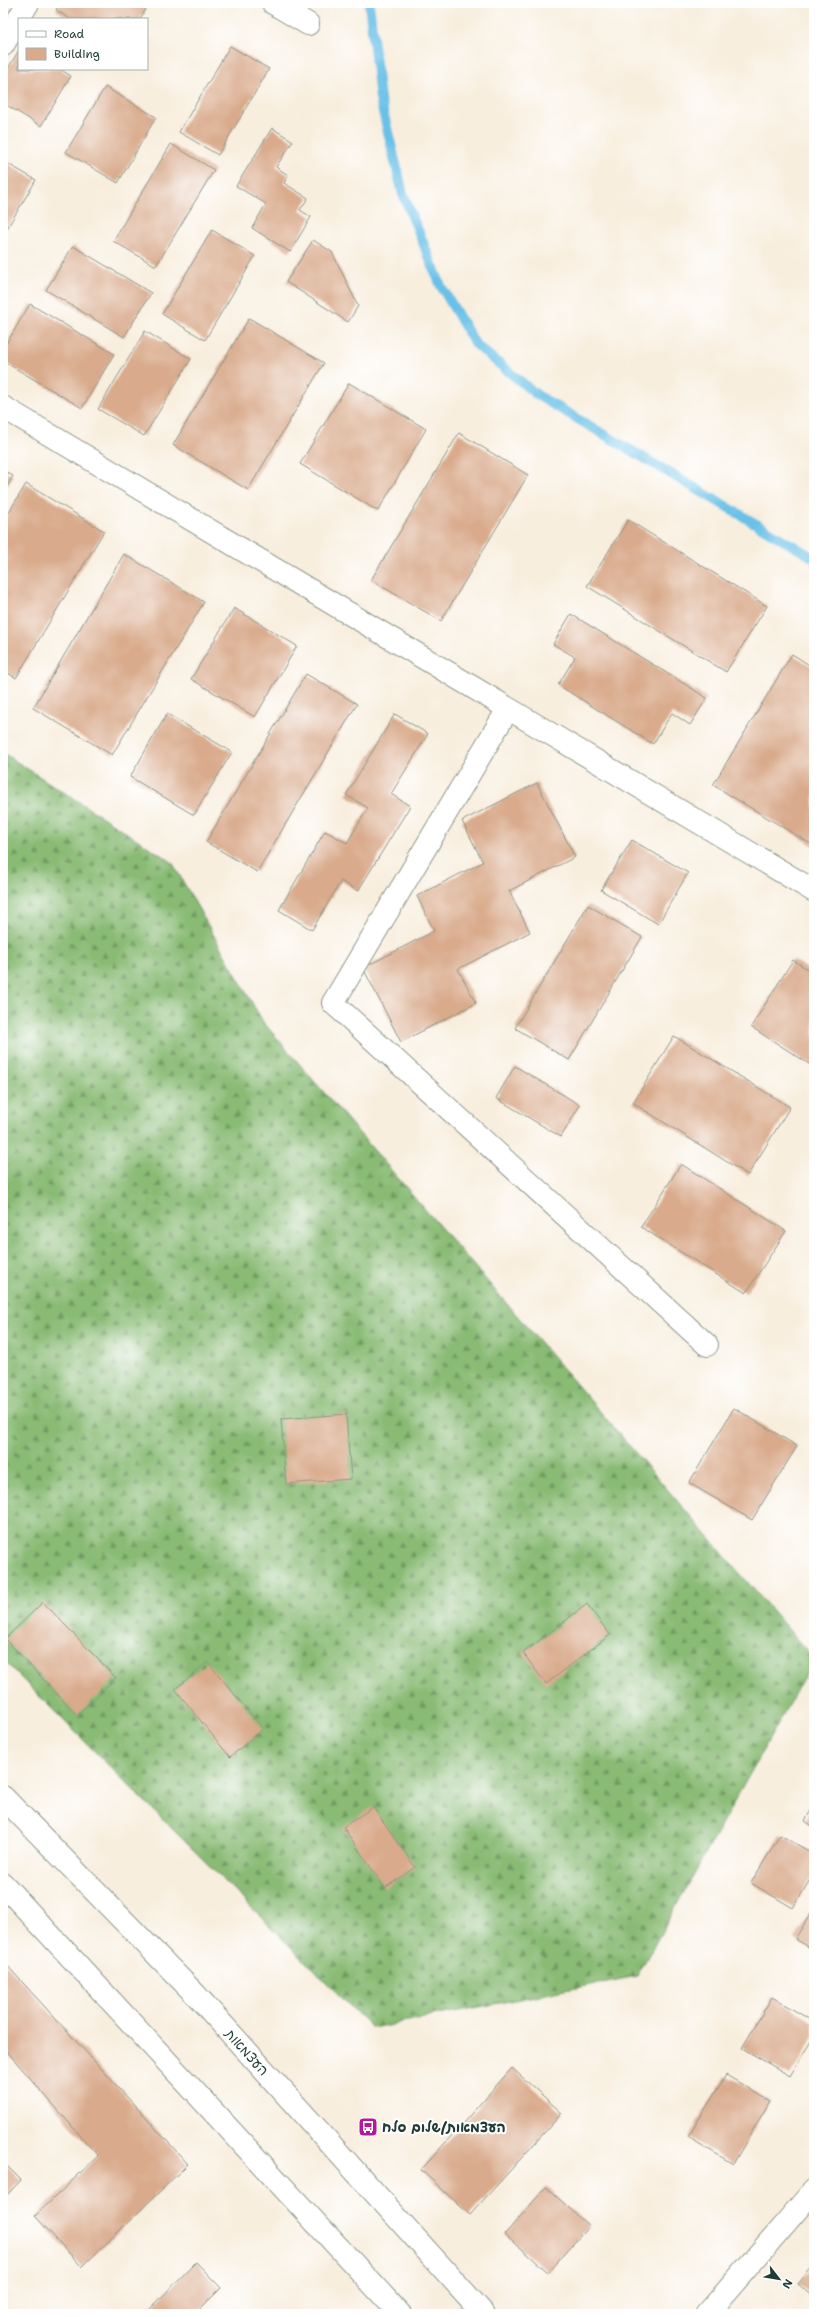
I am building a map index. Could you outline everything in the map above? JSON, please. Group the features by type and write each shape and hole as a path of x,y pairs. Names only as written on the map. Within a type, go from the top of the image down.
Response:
{"street":[{"path":"19,18 28,3"},
{"path":"273,3 308,24"},
{"path":"3,45 18,20"},
{"path":"3,407 814,891"},
{"path":"508,709 333,1003 707,1345"},
{"name":"העצמאות","path":"3,1797 197,1996 484,2314"},
{"path":"3,1884 400,2314"},
{"path":"707,2314 814,2190"}],"green space":[{"path":"3,753 172,862 263,1022 814,1659 637,1976 372,2028 3,1660"}],"building":[{"path":"60,3 149,3 141,18 68,18 56,10"},
{"path":"230,46 269,69 218,155 179,132"},
{"path":"18,52 18,70 62,70 71,76 41,126 3,103 3,77"},
{"path":"105,87 156,117 118,183 66,152"},
{"path":"272,128 293,141 276,167 288,175 284,183 308,198 300,210 311,217 290,252 252,228 266,204 236,186"},
{"path":"171,144 214,170 156,266 113,241"},
{"path":"3,161 36,180 3,235"},
{"path":"212,230 255,256 205,340 162,314"},
{"path":"313,240 332,252 358,306 348,322 286,282"},
{"path":"73,246 151,293 124,337 46,290"},
{"path":"30,304 114,354 82,408 3,361 3,349"},
{"path":"249,318 324,363 248,490 173,445"},
{"path":"145,331 191,359 144,436 98,409"},
{"path":"349,383 426,429 378,511 300,464"},
{"path":"459,433 528,475 441,621 371,580"},
{"path":"3,470 13,476 3,494"},
{"path":"26,484 104,531 16,678 3,670 3,522"},
{"path":"628,520 767,606 726,672 587,586"},
{"path":"124,554 204,602 112,755 33,708"},
{"path":"234,608 297,646 255,717 191,679"},
{"path":"571,614 707,698 690,725 672,713 653,744 558,685 575,657 553,644"},
{"path":"792,654 814,668 814,846 713,785"},
{"path":"306,674 357,704 257,872 206,842"},
{"path":"167,714 232,752 194,815 130,777"},
{"path":"395,714 428,734 391,794 410,806 358,891 341,881 312,930 279,910 325,831 347,843 368,808 346,795"},
{"path":"537,783 575,857 509,891 530,932 458,969 476,1003 401,1042 363,968 434,931 417,896 483,862 462,821"},
{"path":"632,840 688,873 658,924 601,890"},
{"path":"588,905 642,937 569,1060 515,1028"},
{"path":"793,960 814,973 814,1067 751,1027"},
{"path":"674,1036 790,1107 748,1175 633,1103"},
{"path":"515,1066 580,1105 561,1137 496,1098"},
{"path":"681,1164 786,1231 746,1293 641,1227"},
{"path":"734,1408 797,1446 752,1520 689,1483"},
{"path":"346,1414 351,1479 286,1484 281,1419"},
{"path":"43,1602 116,1678 77,1715 5,1639"},
{"path":"587,1604 610,1635 546,1684 523,1653"},
{"path":"208,1662 263,1729 230,1757 175,1689"},
{"path":"814,1805 814,1827 805,1821"},
{"path":"373,1807 415,1867 385,1888 343,1827"},
{"path":"780,1835 814,1854 814,1873 793,1908 751,1883"},
{"path":"814,1908 814,1950 795,1939"},
{"path":"3,1961 188,2164 82,2267 35,2216 98,2156 3,2047"},
{"path":"772,1997 814,2022 814,2036 790,2076 742,2048"},
{"path":"512,2068 562,2113 470,2215 421,2170"},
{"path":"726,2075 770,2101 733,2164 688,2137"},
{"path":"3,2162 21,2180 3,2199"},
{"path":"546,2187 589,2226 548,2272 505,2234"},
{"path":"196,2262 221,2288 195,2314 145,2314"},
{"path":"814,2265 814,2297 798,2284"}],"waterway":[{"path":"369,3 380,99 403,194 441,286 475,344 537,395 814,558"}],"place":[{"name":"העצמאות/שלום סלח","path":"368,2127"}]}
